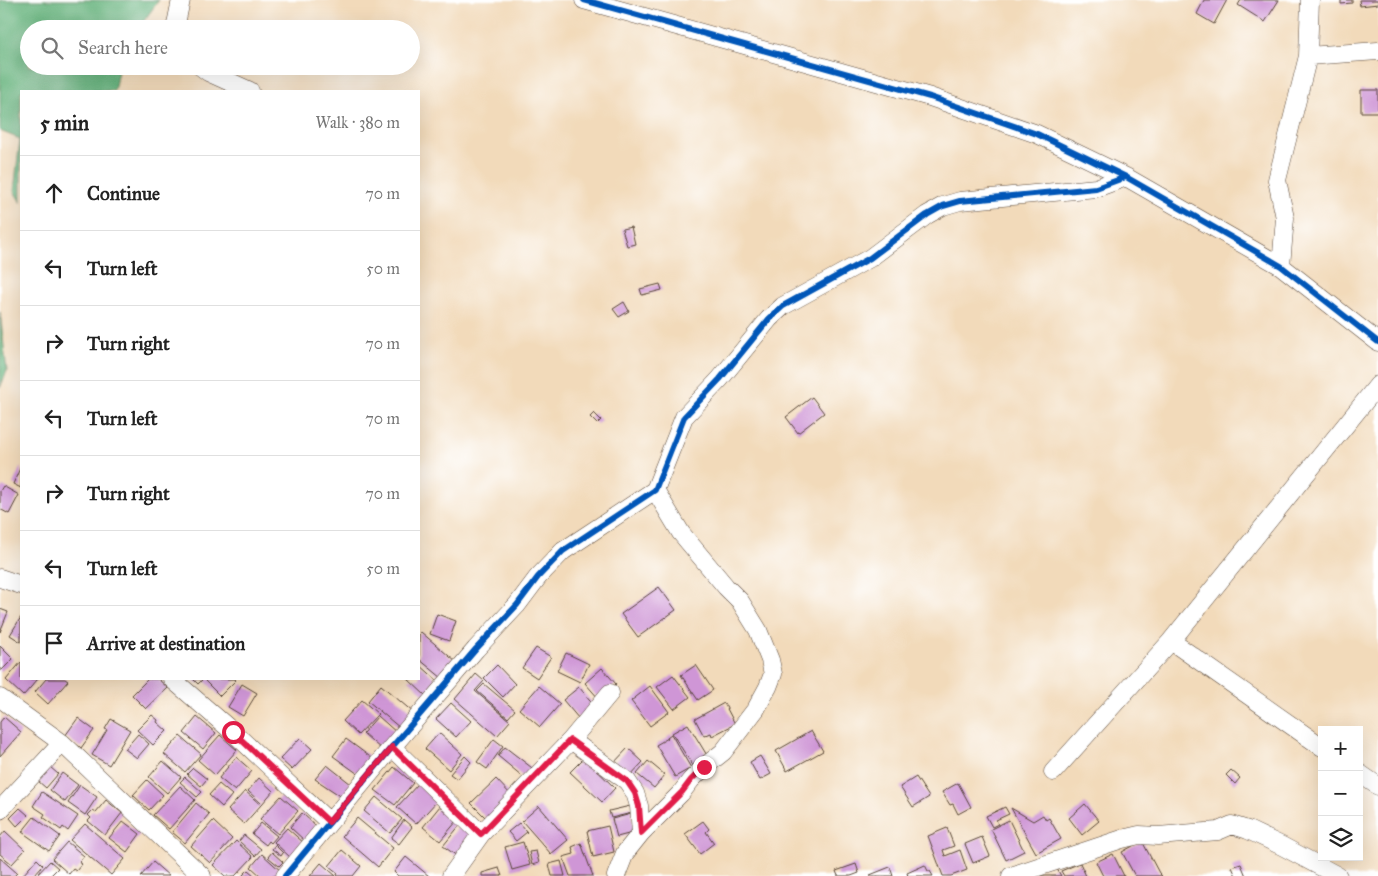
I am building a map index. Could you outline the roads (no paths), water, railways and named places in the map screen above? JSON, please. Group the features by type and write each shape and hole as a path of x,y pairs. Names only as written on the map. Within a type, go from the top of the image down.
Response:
{"street":[{"path":"177,20 181,0"},
{"path":"584,0 930,97 1037,134 1126,178 1281,266 1378,342"},
{"path":"1281,266 1285,218 1277,180 1308,56 1310,0"},
{"path":"1308,56 1378,51"},
{"path":"215,75 248,90"},
{"path":"285,876 392,747 517,605 538,577 563,551 655,490 684,418 720,379 769,319 784,306 870,258 927,215 943,206 960,201 1096,188 1126,178"},
{"path":"1053,772 1170,641 1378,385"},
{"path":"616,876 625,853 641,833 704,767 723,752 756,709 774,674 758,630 740,601 681,533 655,490"},
{"path":"0,578 20,586"},
{"path":"1170,641 1318,744"},
{"path":"173,680 233,732 329,822"},
{"path":"451,876 481,834 570,740 610,693"},
{"path":"0,698 62,743 202,876"},
{"path":"570,740 627,781 635,793 639,806 641,833"},
{"path":"0,810 62,743"},
{"path":"392,747 481,834"},
{"path":"1363,776 1378,786"},
{"path":"1011,876 1139,835 1158,836 1218,831 1232,826 1248,830 1282,846 1338,876"}]}
